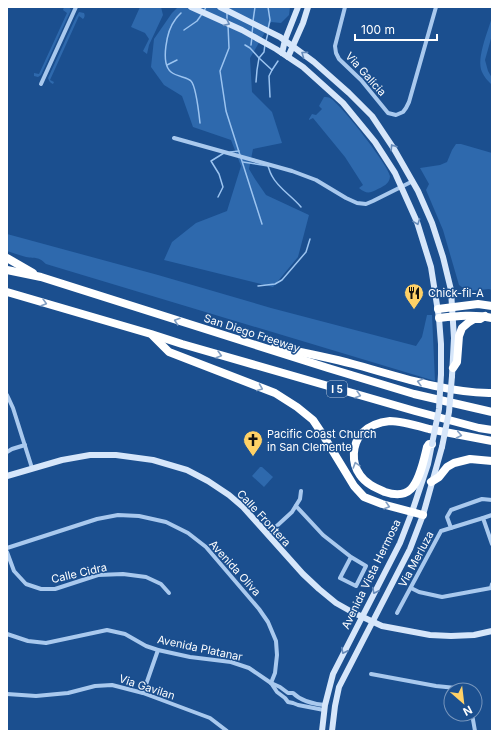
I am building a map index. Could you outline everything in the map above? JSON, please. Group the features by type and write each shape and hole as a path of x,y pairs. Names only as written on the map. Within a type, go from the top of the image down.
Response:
{"highway":[{"path":"7,258 41,277"},
{"name":"San Diego Freeway","path":"7,270 41,277 241,341 414,394 492,412"},
{"name":"I 5","path":"7,292 408,409 479,428 492,430"},
{"path":"438,309 478,304 492,306"},
{"path":"439,318 453,316 488,317"},
{"path":"452,372 457,362 459,336 462,328 474,319 488,317"},
{"path":"151,334 170,352 275,393 297,407 313,420 354,486 364,497 382,504 422,514"},
{"path":"241,341 303,352 429,384 472,393 492,393"},
{"path":"432,444 429,444 416,482 406,493 399,495 392,494 377,488 366,482 355,467 354,452 361,434 375,424 390,421 492,441"},
{"path":"431,482 439,477 447,467 454,463 470,459 492,461"}],"main road":[{"name":"Avenida Vista Hermosa","path":"191,7 242,30 276,49 303,67 343,103 375,142 395,173 417,222 431,267 439,318 441,374 439,409 428,464 400,543 333,674 324,707 322,731"},
{"name":"Avenida Vista Hermosa","path":"220,7 283,38 326,72 372,116 413,181 432,223 443,257 451,290 454,338 449,412 442,448 410,549 339,687 332,731"},
{"path":"282,53 283,38 298,7"},
{"path":"288,57 303,23 308,7"},
{"name":"Calle Frontera","path":"7,476 62,460 90,455 116,455 153,460 187,470 208,481 229,495 319,589 336,603 352,612 382,626 430,635 474,635 492,630"}],"street":[{"path":"41,84 76,7"},
{"name":"Via Galicia","path":"345,7 335,46 336,53 339,59 361,80 388,113 396,115 403,112 409,102 436,7"},
{"path":"174,138 292,171 316,180 357,203 366,204 413,181"},
{"path":"7,395 11,402 32,468"},
{"path":"7,452 25,445"},
{"path":"268,534 292,512 300,499 302,491"},
{"path":"451,528 447,517 451,510 482,499 492,500"},
{"path":"296,506 323,535 351,557 366,566 356,586 340,578 351,557"},
{"name":"Avenida Oliva","path":"7,548 97,519 118,515 139,516 166,522 188,533 206,547 259,609 268,622 276,641 277,655 275,672 271,683"},
{"name":"Via Merluza","path":"397,613 441,531 492,515"},
{"path":"483,518 492,544"},
{"name":"Calle Cidra","path":"7,552 14,571 26,584 41,589 56,588 98,576 123,574 146,577 161,584 169,593"},
{"path":"411,588 419,592 442,597 492,587"},
{"name":"Avenida Platanar","path":"7,634 28,641 46,644 107,630 125,634 146,646 158,650 190,657 231,662 249,668 288,693 293,693 296,696 324,707"},
{"path":"143,693 158,650"},
{"path":"371,674 443,687"},
{"name":"Avenida Platanar","path":"271,683 277,692 286,698 288,702 298,705 324,707"},
{"name":"Via Gavilan","path":"7,694 36,696 68,693 95,686 112,685 143,693 210,718 227,731"},
{"path":"286,698 288,693"},
{"path":"293,703 296,696"}],"shaded area":[{"path":"64,7 69,7 71,10 41,75 38,77 34,76 34,73 39,74 67,13 63,10"},
{"path":"140,7 161,7 163,15 149,45 147,54 143,51 149,39 145,33 131,27"},
{"path":"178,7 290,7 289,15 281,23 271,22 250,58 252,92 272,112 282,143 253,149 249,169 266,195 309,215 298,257 273,287 164,260 172,242 196,223 227,211 241,166 231,140 193,127 182,96 164,85 151,67 154,39"},
{"path":"79,12 84,13 85,15 83,19 79,16 50,80 54,82 53,84 48,78"},
{"path":"492,17 492,35 485,60 492,78 492,85 482,72 480,60"},
{"path":"324,97 328,97 335,102 382,160 390,176 389,181 383,186 369,192 365,192 359,188 363,185 345,157 313,118 309,120 312,114 316,115 322,109 319,106"},
{"path":"456,144 461,144 492,153 492,290 468,291 459,285 443,230 426,190 429,184 420,168 440,165 447,162"},
{"path":"7,234 158,275 271,308 416,346 422,337 427,315 432,315 435,381 46,264 39,259 26,257 7,251"},
{"path":"260,467 262,467 273,477 264,487 252,476"}],"waterway":[{"path":"204,11 206,7"},
{"path":"253,21 255,7"},
{"path":"268,7 270,20 268,29"},
{"path":"181,13 175,19 169,31 165,54 166,61 171,72 190,80 193,84 200,123"},
{"path":"227,13 227,22"},
{"path":"184,30 197,21 202,14"},
{"path":"228,25 229,48 220,71 226,111 262,224"},
{"path":"252,33 253,25"},
{"path":"266,41 268,33"},
{"path":"251,45 252,37"},
{"path":"256,82 259,58 264,52 265,44"},
{"path":"245,45 272,70"},
{"path":"167,65 177,60"},
{"path":"270,97 269,76 278,61"},
{"path":"230,152 239,151"},
{"path":"218,197 223,187 219,174 211,161 224,153"},
{"path":"243,162 268,166 271,175 278,184 301,207"},
{"path":"258,286 275,284 282,280 306,252 310,239"}],"place":[{"name":"Chick-fil-A","path":"414,310"},
{"name":"Pacific Coast Church in San Clemente","path":"253,457"}]}
